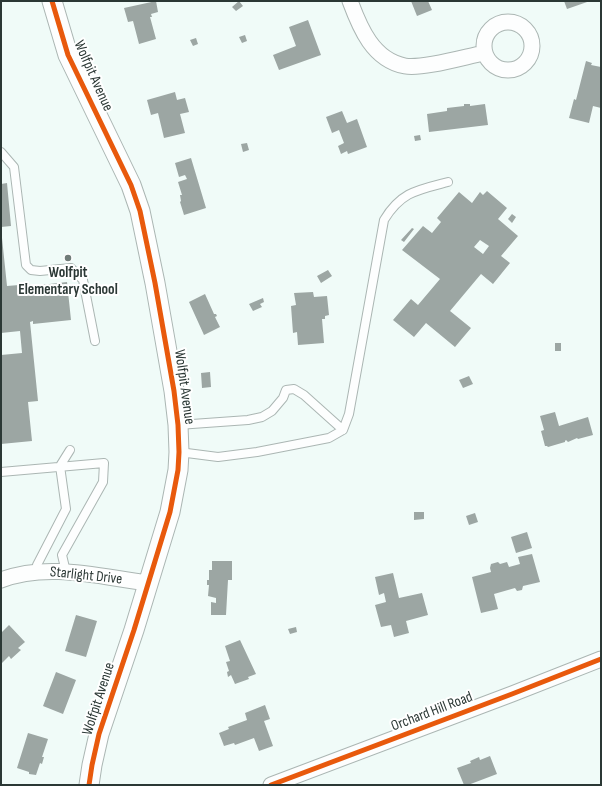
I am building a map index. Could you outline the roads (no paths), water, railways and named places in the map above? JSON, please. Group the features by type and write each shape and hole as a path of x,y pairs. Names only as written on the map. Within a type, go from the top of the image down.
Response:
{"street":[{"name":"Wolfpit Avenue","path":"52,1 68,55 131,185 140,211 155,283 174,391 178,425 178,470 170,512 101,728 89,785"},
{"path":"350,1 358,23 366,36 376,50 393,63 406,66 423,66 484,53"},
{"name":"Starlight Drive","path":"1,580 10,576 37,571 66,572 148,583"},
{"name":"Orchard Hill Road","path":"271,785 601,659"}],"lane":[{"path":"1,152 14,167 26,265 31,270 40,271 71,268 83,280 95,341"},
{"path":"179,452 218,457 257,452 329,438 343,430 349,414 384,220 392,207 404,196 424,188 448,182"},
{"path":"178,425 248,420 262,417 272,411 283,398 286,390 294,389 304,395 343,430"},
{"path":"37,571 36,565 66,509 60,466 70,450"},
{"path":"1,472 104,463 103,482 62,555 66,572"}],"place":[{"name":"Wolfpit Elementary School","path":"68,258"}]}
